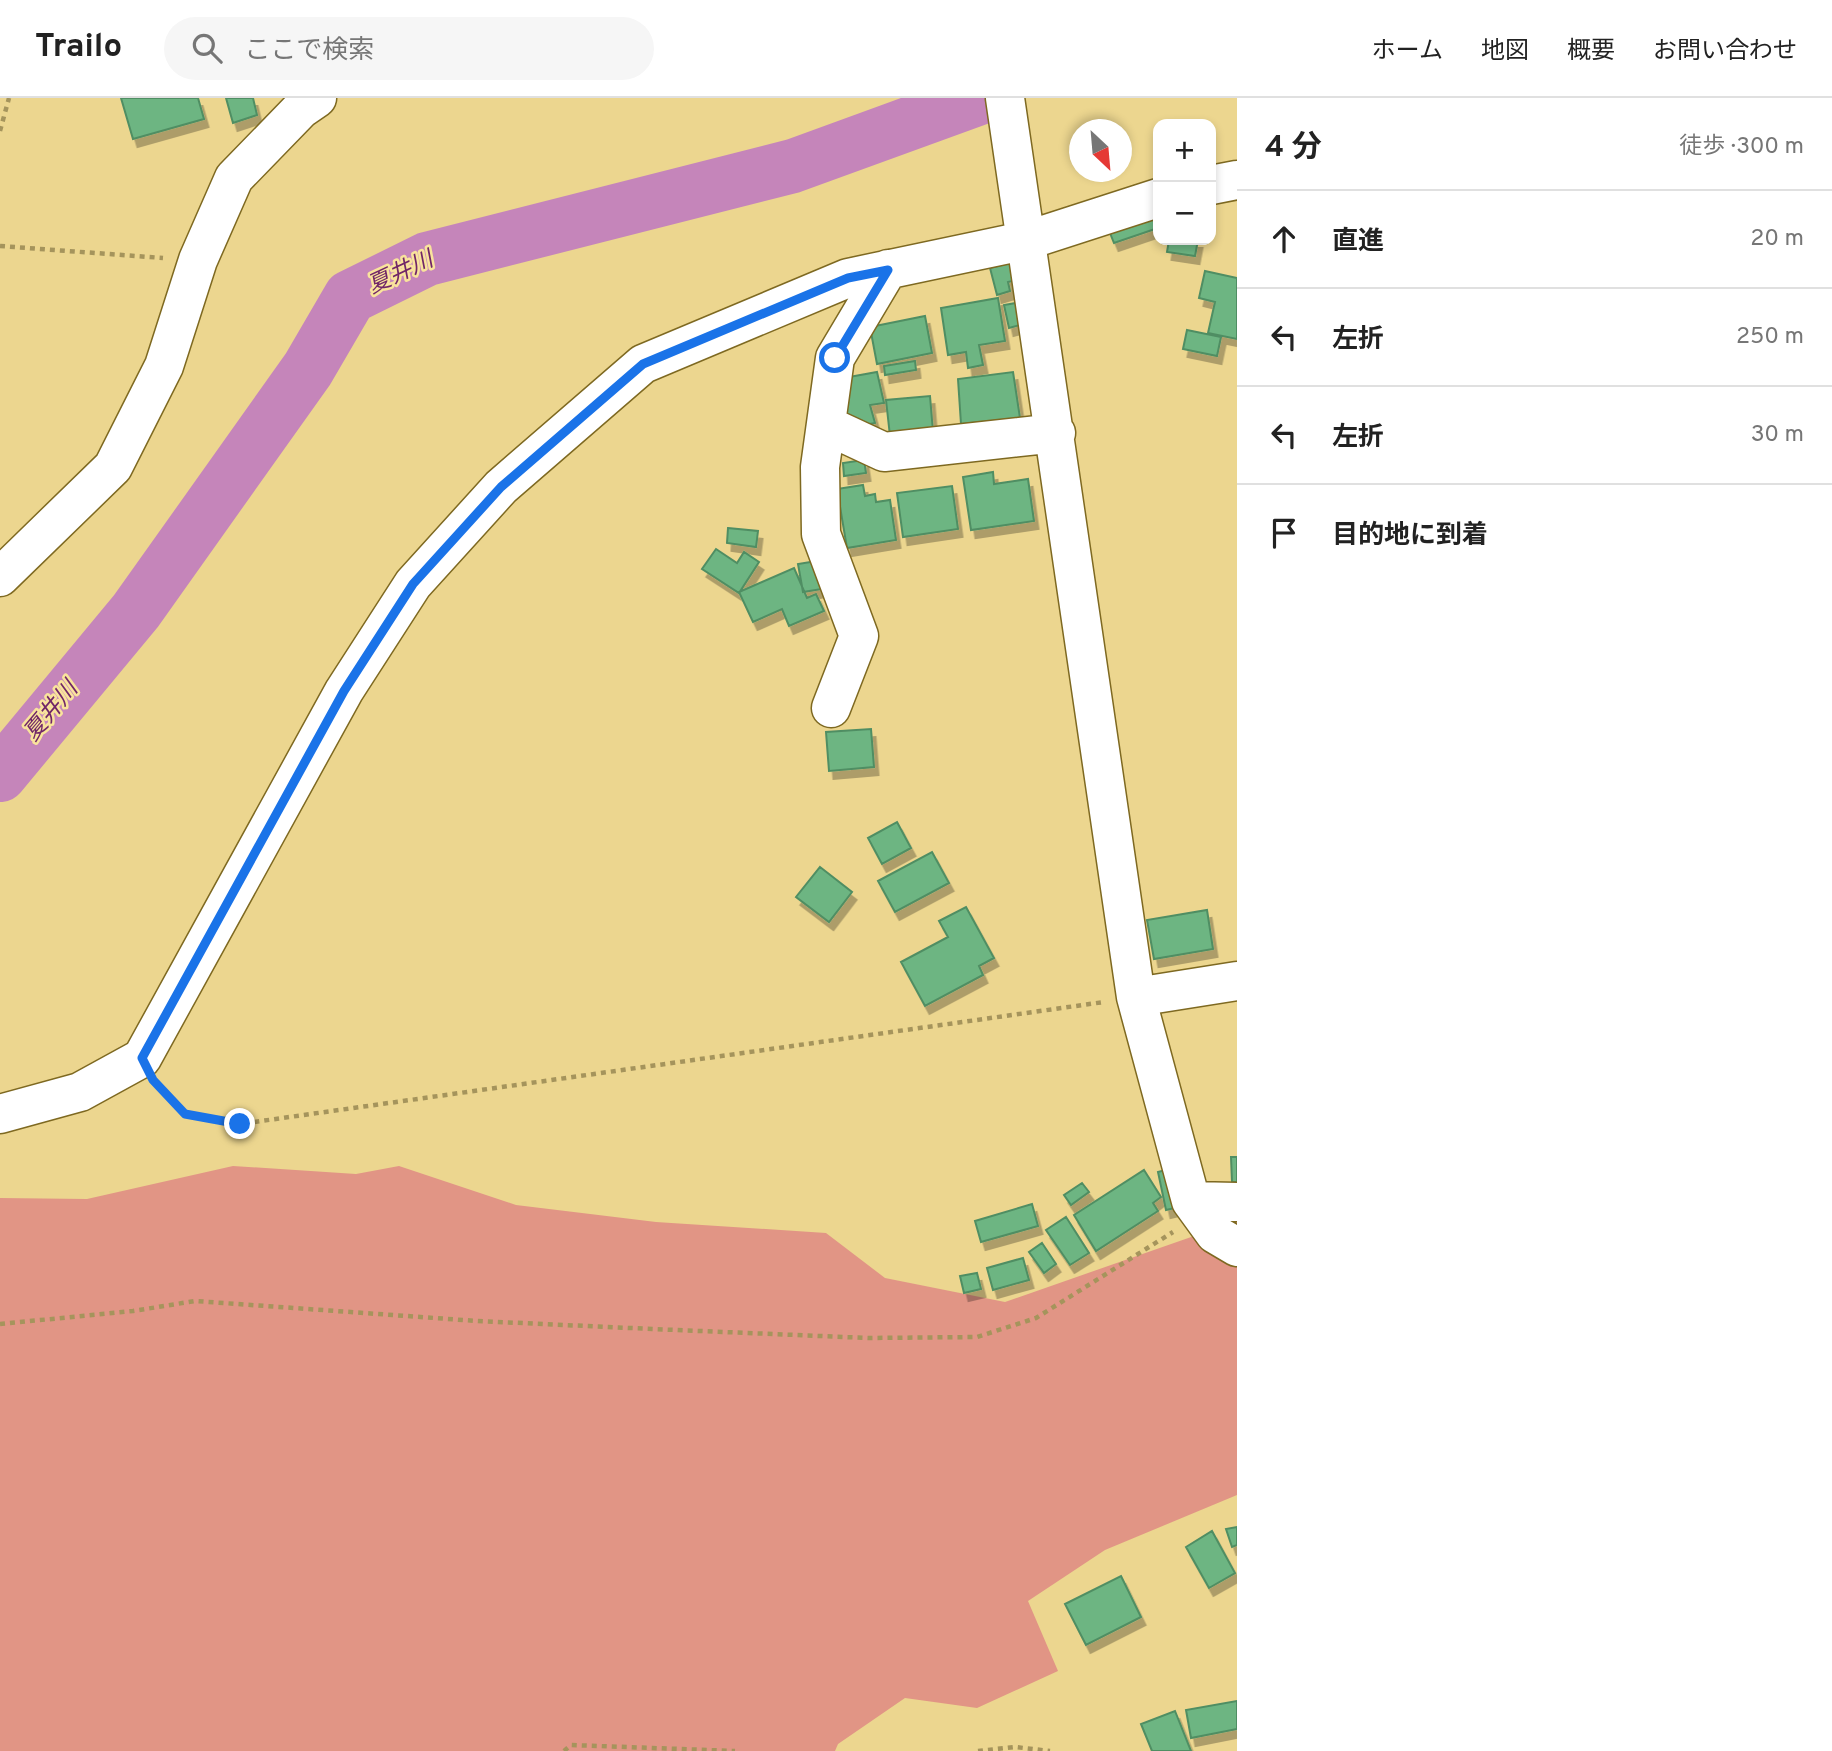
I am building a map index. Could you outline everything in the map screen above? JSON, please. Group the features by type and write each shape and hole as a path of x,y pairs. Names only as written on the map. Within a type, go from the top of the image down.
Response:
{"street":[{"path":"0,577 113,467 164,366 198,260 234,178 301,109 317,98"},
{"path":"1005,98 1028,240 1136,997 1195,1208 1215,1234 1237,1247"},
{"path":"1216,184 1237,180"},
{"path":"0,1114 80,1092 142,1058 344,691 413,584 501,487 643,364 848,278 1028,240 1153,200"},
{"path":"831,708 859,636 821,534 820,467 835,358 888,270"},
{"path":"826,425 884,452 1056,433"},
{"path":"1136,997 1237,981"},
{"path":"1195,1208 1237,1202"}],"path":[{"path":"0,131 9,98"},
{"path":"0,246 198,260"},
{"path":"142,1058 153,1080 185,1114 240,1124 1136,997"},
{"path":"0,1324 133,1311 195,1301 477,1321 652,1329 868,1338 977,1336 1036,1318 1195,1208"},
{"path":"564,1751 571,1745 735,1751"},
{"path":"978,1751 1015,1747 1050,1751"}],"shaded area":[{"path":"233,1166 356,1174 399,1166 516,1205 656,1222 826,1233 885,1278 1005,1302 1237,1221 1237,1495 1105,1550 1028,1601 1058,1671 977,1708 905,1698 838,1744 835,1751 0,1751 0,1198 87,1199"}],"building":[{"path":"121,98 198,98 204,119 133,139"},
{"path":"226,98 253,98 257,115 233,123"},
{"path":"1153,216 1153,230 1114,243 1108,228"},
{"path":"1168,245 1197,245 1195,256 1167,252"},
{"path":"1013,262 1017,280 1008,282 1010,291 997,295 990,268"},
{"path":"1205,271 1237,278 1237,339 1208,333 1215,302 1199,298"},
{"path":"998,298 1005,341 979,345 983,365 968,368 966,352 948,355 941,308"},
{"path":"1016,303 1020,325 1009,328 1004,305"},
{"path":"925,316 932,353 877,364 870,327"},
{"path":"1187,330 1221,337 1217,356 1183,349"},
{"path":"915,361 916,370 885,375 884,366"},
{"path":"877,372 884,403 870,405 875,423 847,428 838,379"},
{"path":"1013,372 1020,418 961,424 958,379"},
{"path":"930,396 933,432 890,436 886,400"},
{"path":"864,460 866,473 844,476 843,463"},
{"path":"993,472 994,484 1028,479 1034,521 971,530 963,477"},
{"path":"863,485 865,496 875,494 876,502 890,500 896,540 847,548 837,489"},
{"path":"952,486 958,529 903,537 897,493"},
{"path":"728,528 758,531 756,547 727,543"},
{"path":"716,549 737,563 744,552 759,562 739,593 702,569"},
{"path":"817,561 822,589 803,592 798,564"},
{"path":"794,568 807,598 816,594 824,611 789,626 782,609 753,622 739,592"},
{"path":"871,729 874,767 829,771 826,732"},
{"path":"897,822 911,848 882,864 868,838"},
{"path":"932,852 949,883 895,912 878,881"},
{"path":"820,867 852,892 829,922 796,897"},
{"path":"966,907 994,958 979,966 983,975 925,1006 901,962 948,937 939,921"},
{"path":"1207,910 1213,949 1154,959 1147,920"},
{"path":"1231,1157 1237,1157 1237,1182 1232,1182"},
{"path":"1170,1169 1179,1207 1166,1210 1158,1172"},
{"path":"1144,1170 1161,1197 1153,1203 1158,1211 1096,1251 1074,1215"},
{"path":"1082,1183 1089,1192 1071,1205 1064,1195"},
{"path":"1032,1204 1038,1226 981,1242 975,1221"},
{"path":"1066,1217 1089,1253 1070,1265 1046,1230"},
{"path":"1042,1243 1056,1264 1044,1273 1029,1252"},
{"path":"1023,1258 1029,1280 993,1290 987,1268"},
{"path":"977,1273 981,1289 964,1293 960,1276"},
{"path":"1237,1527 1237,1545 1232,1547 1226,1529"},
{"path":"1212,1531 1235,1573 1209,1588 1186,1547"},
{"path":"1121,1576 1141,1617 1086,1645 1065,1604"},
{"path":"1237,1701 1237,1729 1191,1738 1186,1710"},
{"path":"1175,1711 1191,1751 1152,1751 1141,1724"}],"waterway":[{"name":"夏井川","path":"0,775 136,611 308,369 350,297 427,259 793,166 980,98"}],"route":[{"path":"240,1124 185,1114 153,1080 142,1058 181,992 344,691 413,584 501,487 643,364 848,278 888,270 835,358"}]}
